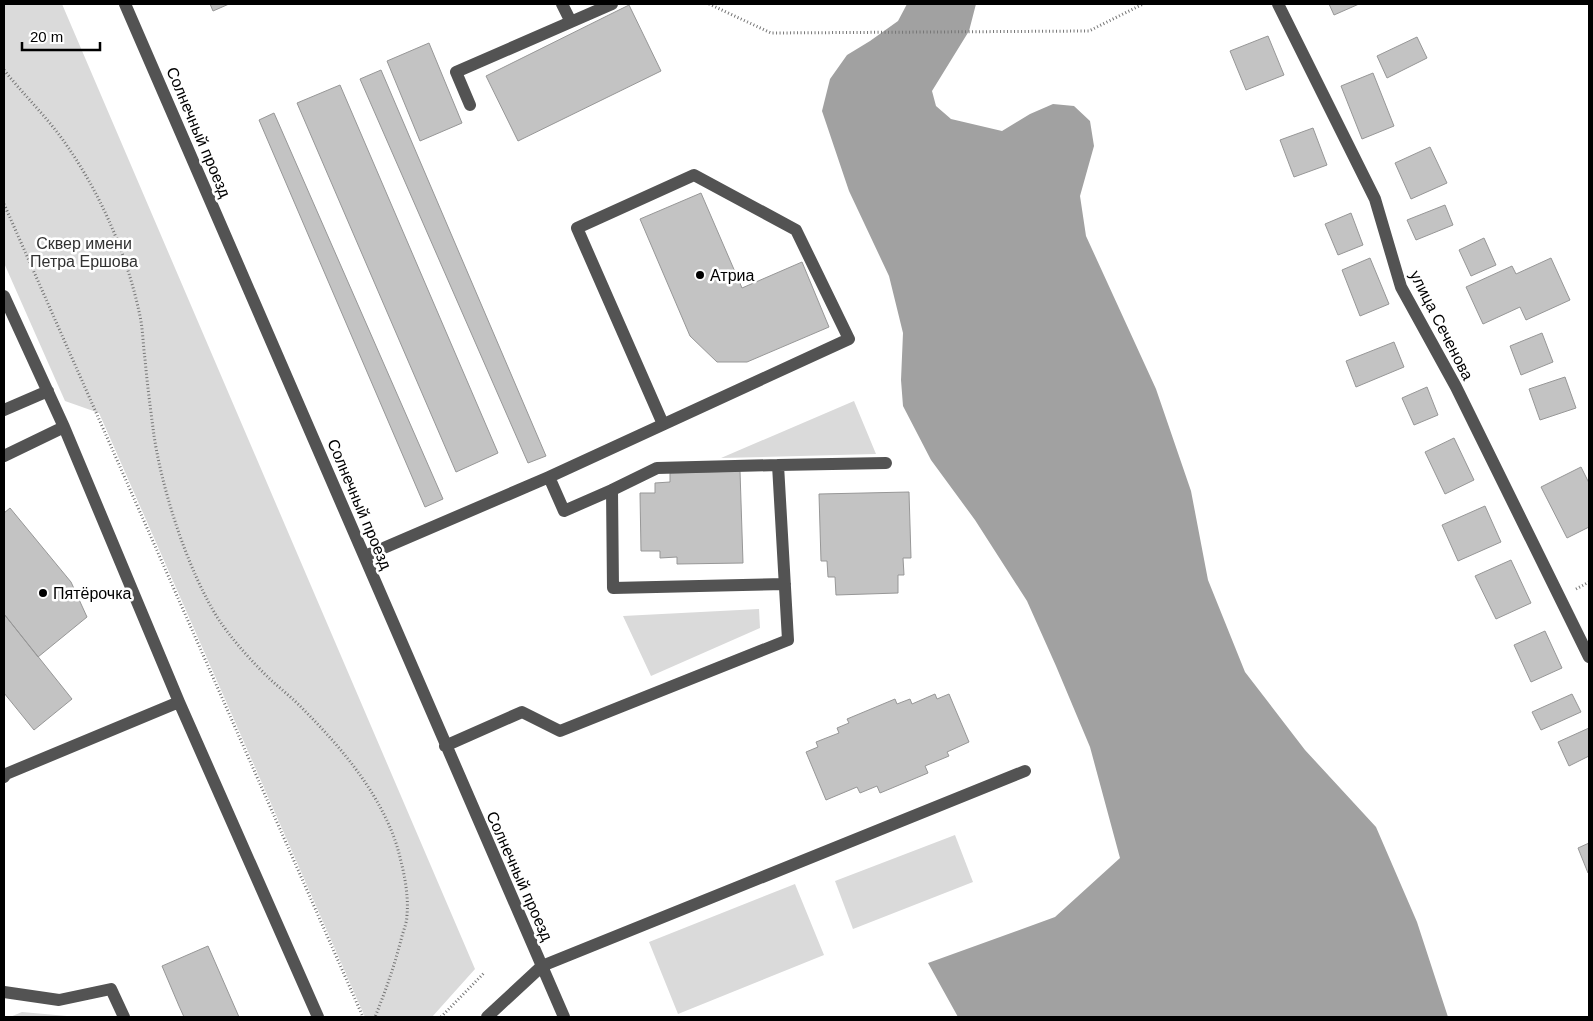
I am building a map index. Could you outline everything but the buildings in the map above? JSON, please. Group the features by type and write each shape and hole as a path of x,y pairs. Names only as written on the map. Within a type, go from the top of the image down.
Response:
{"street":[{"name":"Солнечный проезд","path":"125,4 564,1017"},
{"path":"562,4 571,22"},
{"path":"470,105 456,72 612,4"},
{"name":"улица Сеченова","path":"1278,4 1375,199 1400,287 1456,387 1589,657"},
{"path":"365,556 549,477 849,340 796,230 694,175 577,228 663,424"},
{"path":"4,296 64,427 179,702 318,1017"},
{"path":"4,410 48,391"},
{"path":"4,456 64,427"},
{"path":"549,477 564,511 657,468 886,463"},
{"path":"445,746 522,712 560,731 788,640 778,465"},
{"path":"612,490 613,588 785,584"},
{"path":"4,774 179,702"},
{"path":"487,1017 542,966 1025,771"},
{"path":"4,992 59,1000 111,990 124,1017"}],"path":[{"path":"709,4 771,33 1090,31 1143,4"},
{"path":"4,70 52,126 78,161 93,188 118,244 141,318 153,432 159,463 182,540 198,582 219,620 243,651 298,704 345,754 383,813 396,845 406,882 407,915 390,980 376,1017"},
{"path":"4,204 363,1017"},
{"path":"442,1017 484,973"}],"green space":[{"name":"Сквер имени Петра Ершова","path":"4,4 62,4 475,969 432,1017 365,1017 99,413 65,401 4,263"},
{"path":"854,401 876,454 721,458"},
{"path":"759,609 760,628 651,676 623,616"},
{"path":"955,835 973,882 853,929 835,881"},
{"path":"795,884 824,955 678,1014 649,942"},
{"path":"22,1012 67,1016 67,1017 10,1017"}],"shaded area":[{"path":"907,4 976,4 969,31 932,91 936,106 951,119 1002,131 1030,114 1053,104 1074,106 1090,121 1094,146 1080,196 1086,236 1156,389 1191,491 1208,580 1245,672 1305,750 1376,827 1417,922 1448,1017 958,1017 928,963 1055,917 1120,858 1090,747 1027,601 975,520 931,460 903,406 901,380 903,333 889,276 849,191 822,111 830,79 847,55 898,21"}],"place":[{"name":"Атриа","path":"700,275"},
{"name":"Пятёрочка","path":"43,593"}]}
